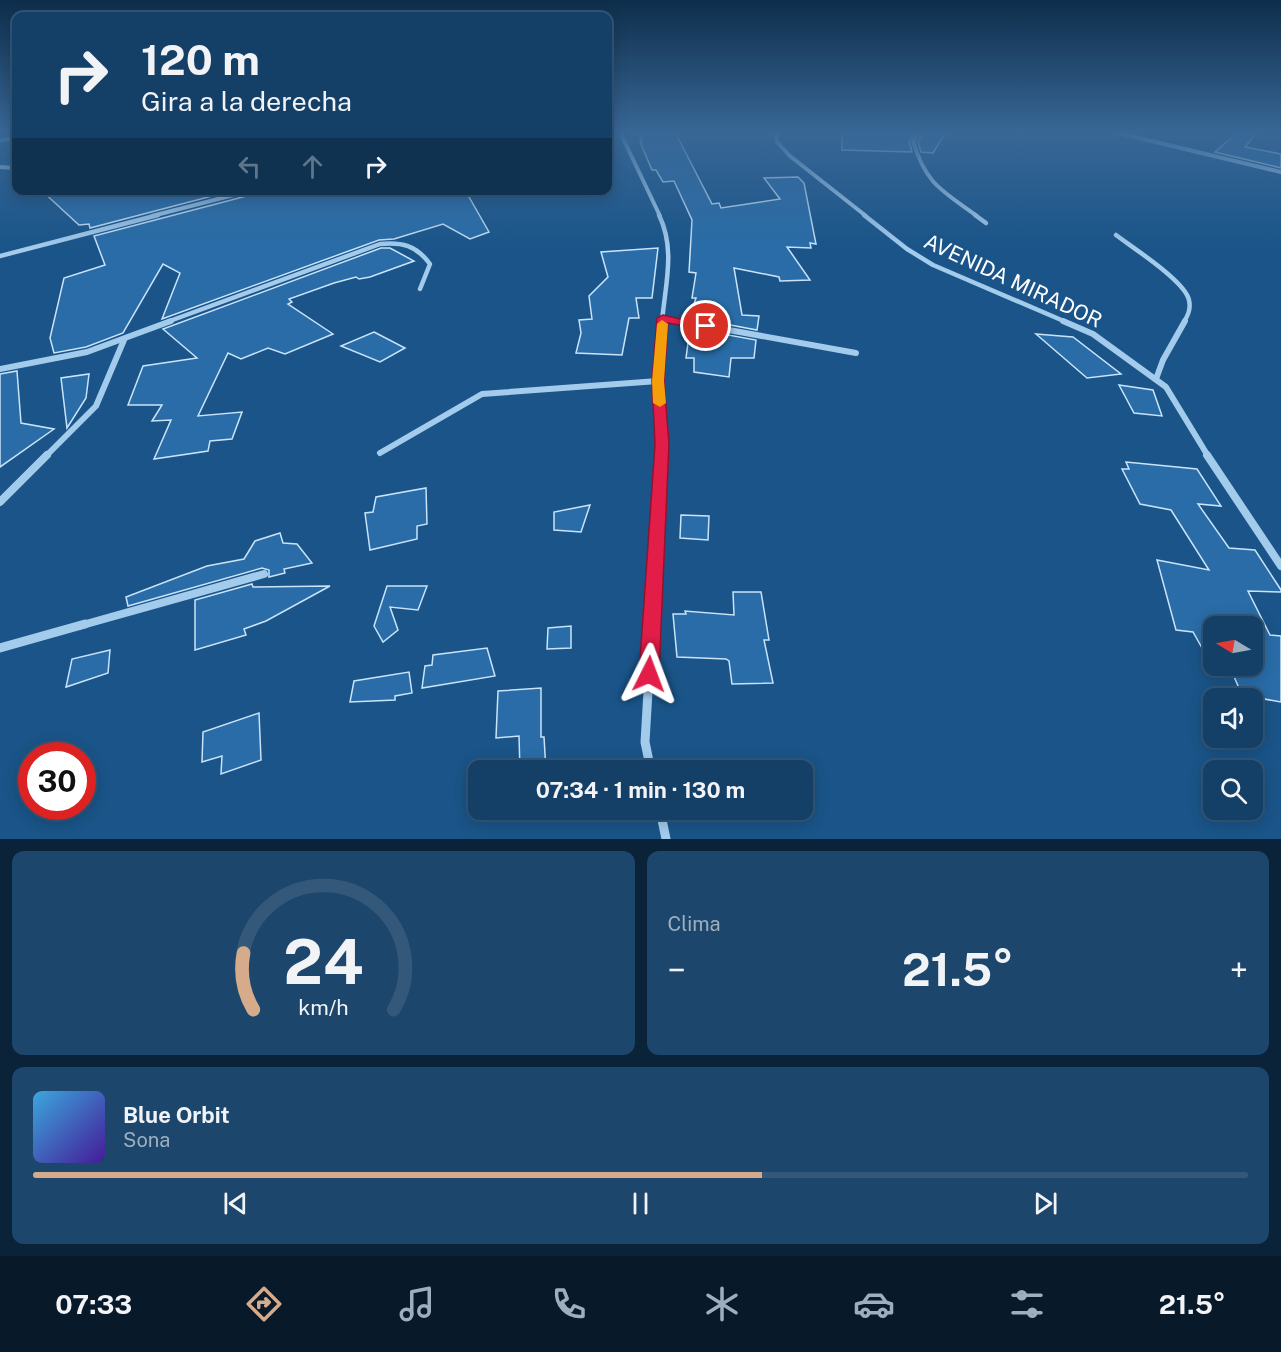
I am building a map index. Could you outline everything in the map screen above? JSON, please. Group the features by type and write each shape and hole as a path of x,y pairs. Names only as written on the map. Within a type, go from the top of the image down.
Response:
{"street":[{"path":"639,171 666,229 670,266 658,381 662,444 645,742 649,760"},
{"name":"AVENIDA MIRADOR","path":"809,171 907,249 933,266 1093,334 1156,378 1166,387 1281,567"},
{"path":"924,171 931,182 986,223"},
{"path":"0,256 234,195"},
{"path":"1116,235 1175,281 1189,298 1190,312 1163,360 1156,378"},
{"path":"0,369 87,352 124,340 380,244 401,242 421,250 430,264 420,289"},
{"path":"0,248 9,253"},
{"path":"663,318 856,353"},
{"path":"0,502 96,406 124,340"},
{"path":"380,453 482,394 658,381"},
{"path":"0,648 264,574"},
{"path":"662,820 666,839"}],"building":[{"path":"657,171 695,171 712,204 719,203 721,208 780,199 764,178 798,177 804,183 816,244 810,243 811,248 787,247 810,280 780,281 779,277 734,268 742,315 759,316 757,330 693,318 695,314 691,313 696,298 692,298 696,273 689,272 692,220 674,181 663,182"},
{"path":"46,195 216,195 90,228 89,224 79,225"},
{"path":"250,195 468,195 489,232 470,239 443,224 394,239 379,240 162,319 180,273 163,264 123,333 86,347 54,353 50,338 64,278 105,265 94,236"},
{"path":"381,248 390,248 414,261 370,277 359,279 356,277 289,299 292,302 288,304 333,334 285,354 268,348 241,359 228,353 198,416 242,412 232,439 210,441 208,451 154,459 171,420 152,421 162,405 128,405 143,366 197,358 163,329"},
{"path":"658,248 652,298 636,298 639,318 629,318 622,355 576,353 581,333 579,320 592,319 589,296 608,277 601,252"},
{"path":"690,328 756,340 754,358 731,358 729,377 694,372 694,358 686,358"},
{"path":"374,332 405,348 380,362 341,346"},
{"path":"1036,334 1073,337 1121,374 1087,378"},
{"path":"17,371 21,423 54,429 0,467 0,374"},
{"path":"89,374 86,398 67,428 61,378"},
{"path":"1119,385 1153,390 1162,416 1134,413"},
{"path":"1126,462 1197,469 1221,506 1198,504 1229,548 1255,550 1281,590 1281,592 1248,591 1260,616 1203,616 1203,650 1193,632 1176,630 1157,560 1209,570 1171,510 1140,504 1122,469 1129,469"},
{"path":"426,488 427,524 417,526 417,539 370,550 365,513 373,512 376,497"},
{"path":"590,505 581,532 554,530 554,512"},
{"path":"681,515 709,516 708,540 680,538"},
{"path":"280,533 283,543 297,544 312,563 284,569 285,573 269,577 269,570 262,568 128,606 126,597 207,566 244,559 255,541"},
{"path":"252,584 253,587 330,586 266,621 244,629 246,635 195,650 195,600"},
{"path":"387,586 427,586 418,610 390,607 398,630 383,642 374,626"},
{"path":"733,592 761,592 769,640 764,640 773,683 732,684 729,661 726,659 677,657 673,614 686,614 685,611 734,615"},
{"path":"1263,621 1270,635 1281,636 1281,702 1263,699 1263,688 1239,688 1234,676 1263,676"},
{"path":"571,626 571,648 547,649 548,628"},
{"path":"487,648 495,676 422,688 425,666 432,665 433,655"},
{"path":"110,650 108,673 66,687 72,659"},
{"path":"409,672 412,693 395,696 395,700 350,702 354,681"},
{"path":"541,688 541,737 544,737 545,760 520,760 519,736 496,738 498,691"},
{"path":"259,713 261,760 221,774 222,756 202,762 203,732"}],"slow traffic":[{"path":"660,403 658,381 662,324"}],"route":[{"path":"649,674 662,444 658,381 663,318 706,326"}]}
